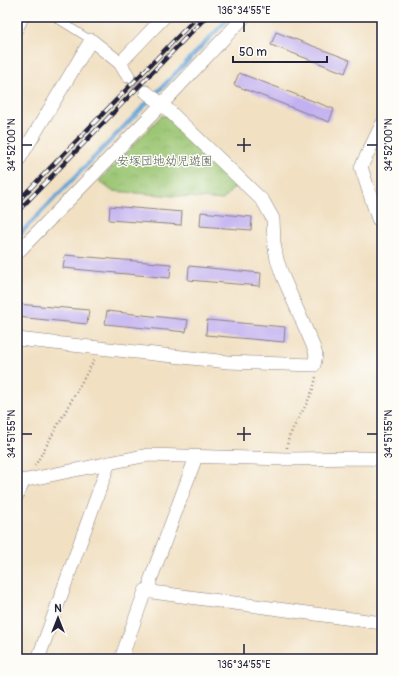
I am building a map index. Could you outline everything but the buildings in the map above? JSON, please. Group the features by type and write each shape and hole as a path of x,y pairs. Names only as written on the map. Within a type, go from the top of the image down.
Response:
{"street":[{"path":"17,28 22,17"},
{"path":"120,62 164,17"},
{"path":"17,253 154,97 244,17"},
{"path":"17,163 91,40 120,62 128,76"},
{"path":"17,339 228,362 314,364 316,355 314,348 283,277 275,249 273,219 263,200 154,97"},
{"path":"378,220 361,167 382,124"},
{"path":"17,496 23,480 148,455 288,459 382,459"},
{"path":"150,592 150,581 196,457"},
{"path":"38,659 110,463"},
{"path":"120,659 145,591 382,623"}],"lane":[{"path":"54,17 91,40"}],"path":[{"path":"23,480 72,402 100,349"},
{"path":"288,459 287,443 289,437 315,384 316,375 314,364"}],"green space":[{"name":"安塚団地幼児遊園","path":"161,116 167,116 237,184 223,200 112,191 99,181"}],"waterway":[{"path":"17,237 230,17"}],"tunnel":[{"path":"128,76 146,92"}],"railway":[{"path":"17,202 197,17"},
{"path":"17,212 206,17"}]}
